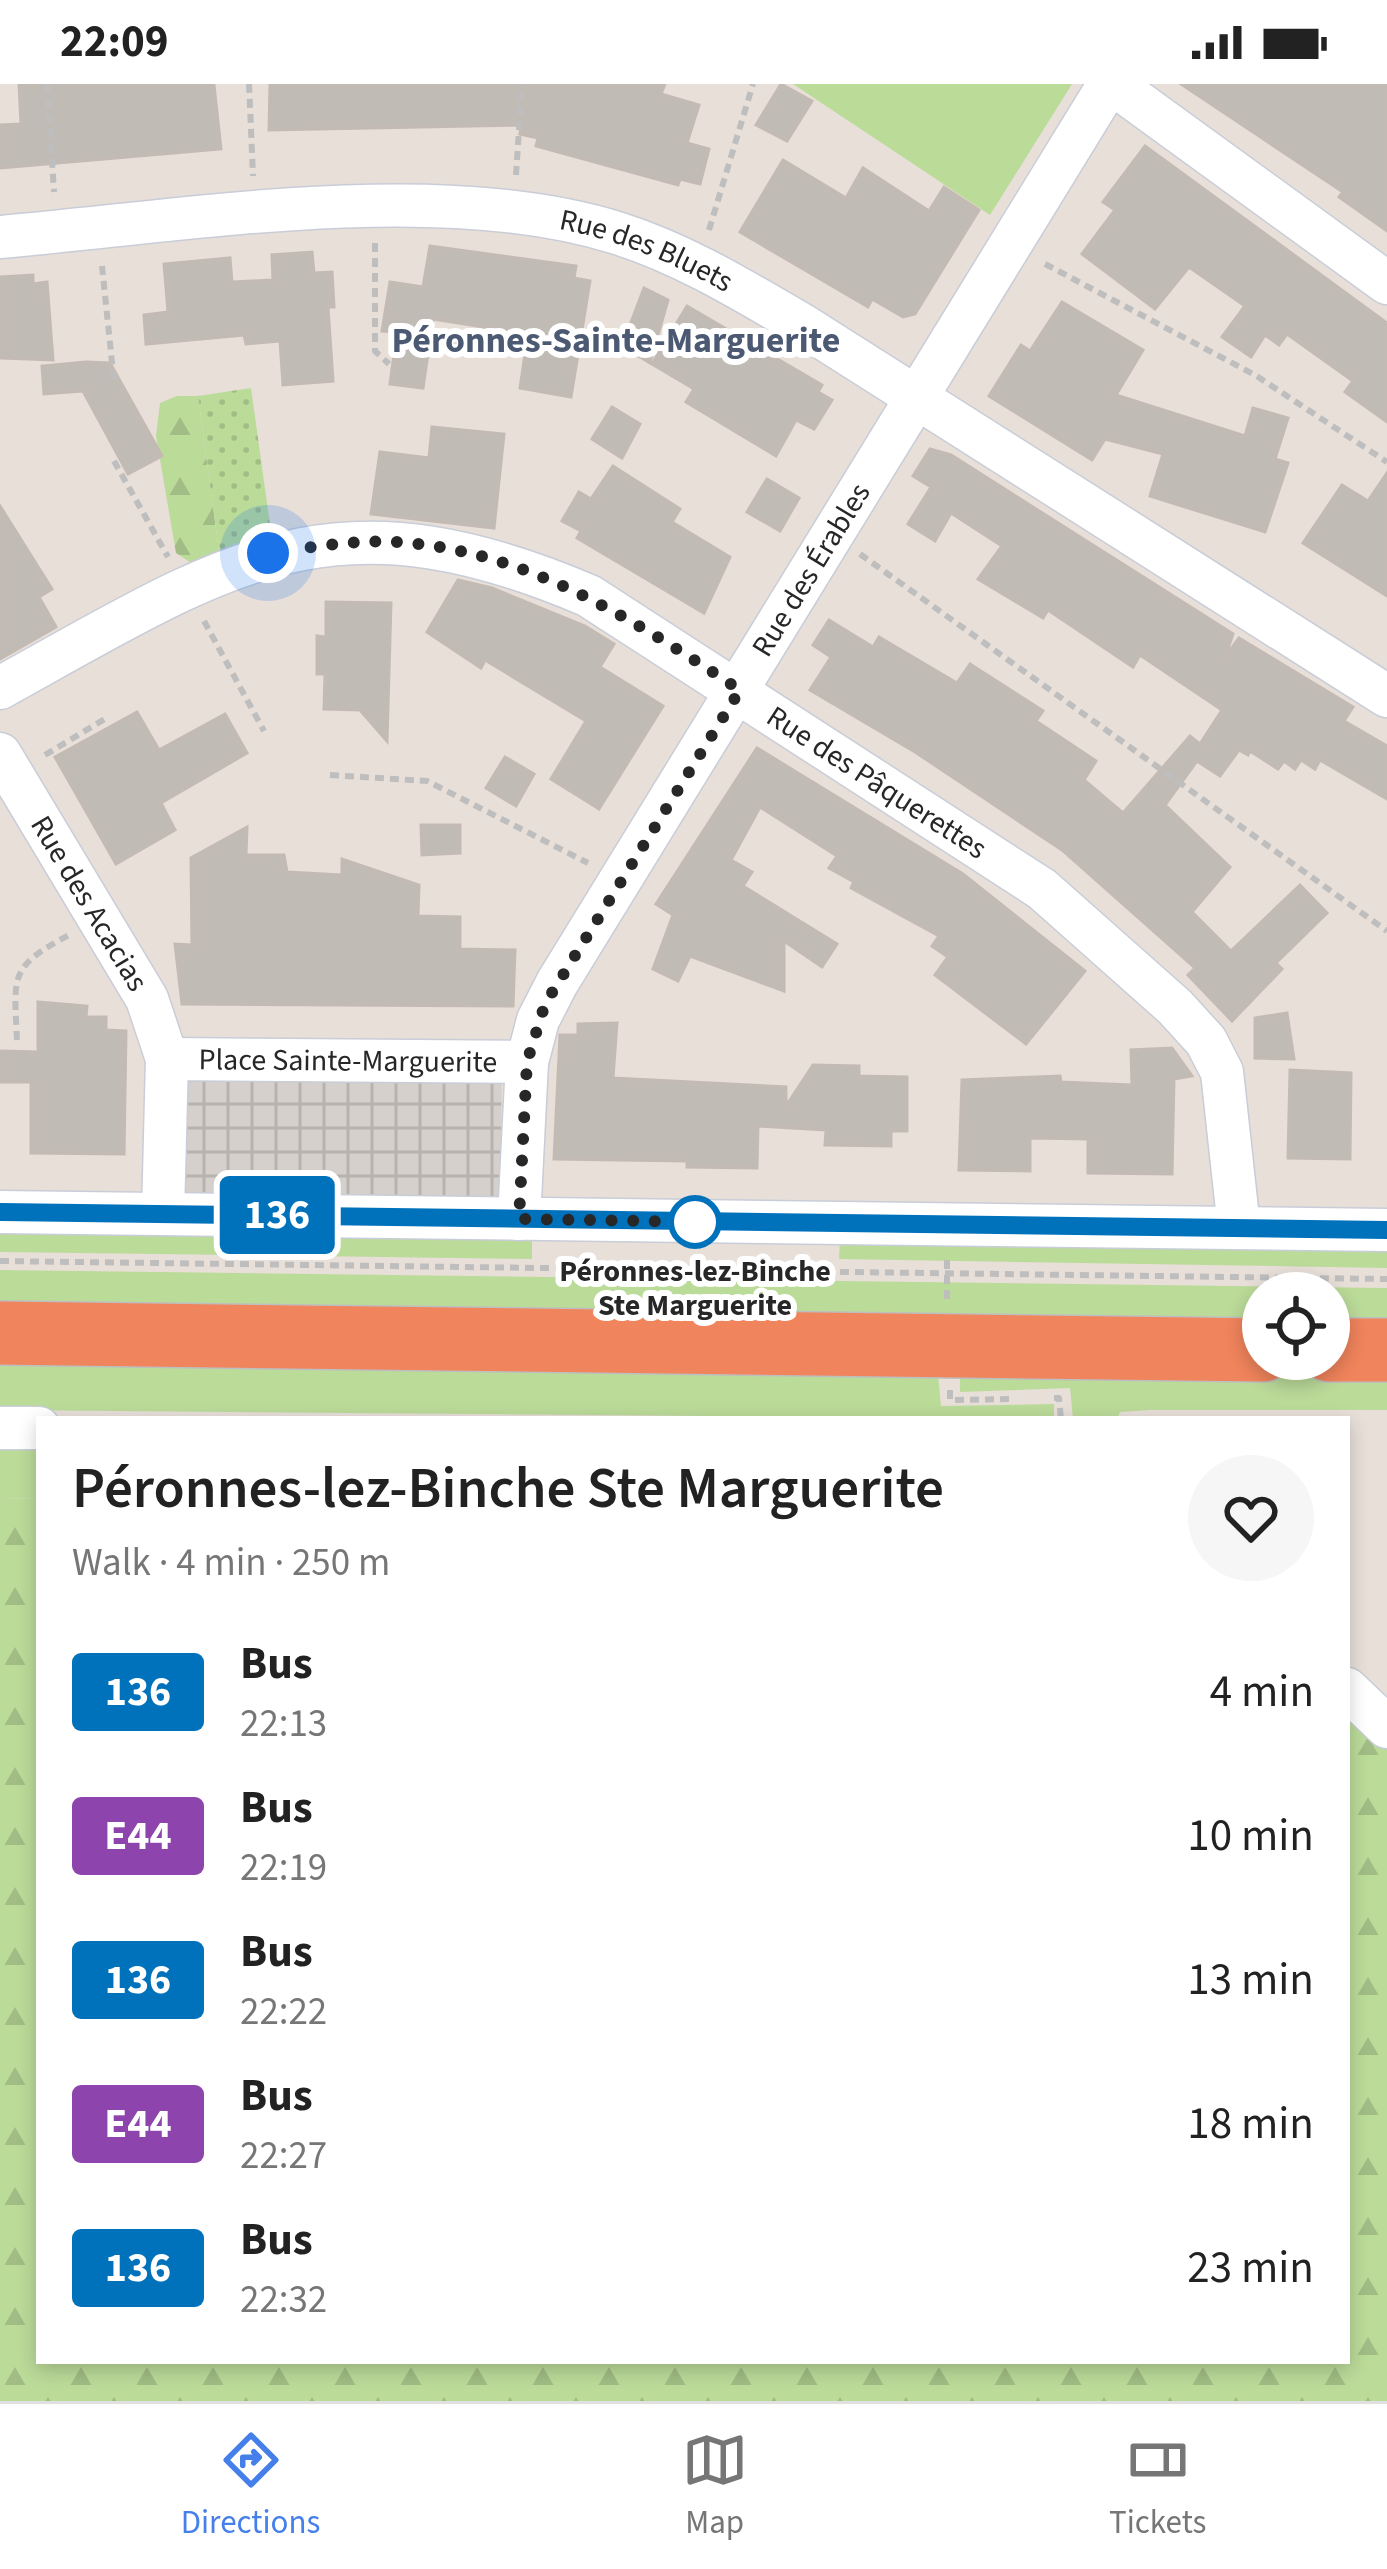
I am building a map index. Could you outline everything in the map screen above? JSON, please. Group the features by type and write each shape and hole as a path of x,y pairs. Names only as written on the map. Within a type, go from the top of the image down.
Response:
{"highway":[{"path":"0,1333 1242,1349"},
{"path":"1350,1350 1387,1350"}],"street":[{"name":"Rue des Érables","path":"527,1062 545,1004 1111,84"},
{"path":"1111,84 1387,283"},
{"name":"Rue des Bluets","path":"0,236 376,205 513,214 614,232 698,267 916,397 1387,697"},
{"name":"Rue des Pâquerettes","path":"0,688 209,574 268,553 392,541 442,546 529,570 589,596 1042,889 1185,1018 1222,1072 1239,1228"},
{"name":"Rue des Acacias","path":"6,764 147,999 167,1059"},
{"name":"Place Sainte-Marguerite","path":"163,1214 167,1059 527,1062 519,1219"},
{"path":"0,1212 1387,1230"},
{"path":"0,1428 36,1428"},
{"path":"1350,1691 1387,1727"}],"path":[{"path":"47,84 57,232"},
{"path":"249,84 255,215"},
{"path":"513,214 521,84"},
{"path":"698,267 753,84"},
{"path":"376,205 375,351 389,364"},
{"path":"100,228 114,382"},
{"path":"1010,245 1255,375 1387,462"},
{"path":"833,534 1387,931"},
{"path":"6,764 109,717"},
{"path":"330,776 410,778 442,786 621,880"},
{"path":"17,1040 14,982 22,965 97,919"},
{"path":"0,1261 1387,1279"}],"green space":[{"path":"793,84 1072,84 990,215"},
{"path":"251,388 272,539 219,551 198,396"},
{"path":"177,396 198,396 219,551 196,566 176,553 156,436 160,403"},
{"path":"0,1230 532,1239 532,1259 0,1252"},
{"path":"840,1240 1387,1246 1387,1268 839,1259"},
{"path":"0,1270 1242,1286 1242,1327 1026,1323 984,1314 907,1314 842,1322 0,1311"},
{"path":"1350,1288 1387,1288 1387,1329 1350,1328"},
{"path":"0,1350 938,1375 941,1406 1054,1404 1054,1416 703,1416 0,1410"},
{"path":"1198,1364 1242,1365 1242,1380 1350,1380 1350,1366 1387,1367 1387,1410 1150,1410 1073,1416 1070,1388 960,1392 960,1375"},
{"path":"0,1440 36,1441 36,1499 0,1498"},
{"path":"0,1498 36,1499 36,2364 1350,2364 1350,1702 1387,1736 1387,2401 0,2401"}],"shaded area":[{"path":"176,1067 502,1072 500,1200 174,1195"}],"building":[{"path":"19,84 214,85 221,149 0,168 0,125 21,124"},
{"path":"270,84 665,84 661,94 699,105 687,143 709,149 700,184 680,179 678,185 536,146 538,138 520,134 521,125 269,130"},
{"path":"781,84 812,101 787,141 756,125"},
{"path":"1181,84 1387,84 1387,231 1339,197 1343,192"},
{"path":"1145,146 1387,323 1387,422 1345,392 1353,381 1287,334 1279,345 1265,335 1251,357 1222,337 1245,306 1189,267 1155,309 1082,254 1115,210 1103,202"},
{"path":"783,160 846,198 863,168 929,211 944,187 979,210 915,314 903,317 872,299 868,307 740,232"},
{"path":"430,246 576,266 574,278 590,281 571,397 520,388 528,334 433,319 423,388 390,384 397,332 382,331 390,282 423,287"},
{"path":"312,252 314,273 332,272 334,307 328,307 333,381 283,385 280,341 246,344 244,335 146,344 144,315 168,312 164,264 230,258 232,282 273,280 272,255"},
{"path":"33,275 33,284 47,282 53,360 0,358 0,277"},
{"path":"644,288 668,300 650,363 622,346"},
{"path":"1062,302 1143,350 1116,395 1245,436 1253,408 1288,418 1275,459 1288,463 1265,532 1150,496 1163,454 1105,439 1092,460 989,396 1021,345 1030,351"},
{"path":"687,306 822,385 818,392 832,400 814,429 796,420 776,456 686,402 694,389 652,364"},
{"path":"110,363 162,456 128,474 83,391 44,394 42,366"},
{"path":"612,407 640,424 622,458 592,439"},
{"path":"432,427 504,434 494,528 371,514 380,452 429,458"},
{"path":"930,449 951,455 1233,634 1225,657 1239,638 1353,707 1344,721 1387,746 1387,799 1320,760 1315,769 1301,760 1295,769 1284,761 1278,769 1250,751 1248,755 1239,750 1220,776 1197,761 1165,805 1230,867 1192,912 1231,951 1300,885 1327,913 1276,963 1282,969 1232,1021 1188,975 1195,968 1062,850 915,752 810,690 831,657 813,645 829,620 873,647 879,637 957,683 970,664 1043,711 1036,721 1096,761 1084,780 1123,813 1190,736 1200,744 1222,710 1140,655 1133,667 1048,610 1043,618 978,579 1002,546 951,513 935,541 908,524 931,487 913,476"},
{"path":"613,466 680,509 672,522 730,557 704,613 577,538 581,531 562,521 579,492 591,499"},
{"path":"1387,473 1387,596 1303,543 1342,485 1368,501"},
{"path":"767,479 799,498 780,531 747,512"},
{"path":"0,506 52,589 39,597 56,627 0,659"},
{"path":"458,580 492,588 585,626 614,644 600,667 663,706 599,809 551,779 586,721 485,660 481,668 427,632"},
{"path":"326,602 391,603 387,741 360,710 324,709 325,674 317,674 317,636 326,637"},
{"path":"137,712 159,750 225,714 247,753 161,803 175,830 116,864 55,757"},
{"path":"757,748 963,874 1085,971 1026,1044 935,975 948,957 932,946 939,936 851,888 854,882 829,868 837,856 760,807 731,860 752,872 743,886 837,944 822,967 784,941 784,991 690,956 678,981 653,969 673,915 656,904"},
{"path":"505,757 534,774 516,806 486,788"},
{"path":"421,825 460,825 460,853 422,855"},
{"path":"247,827 246,855 284,855 287,872 342,875 342,859 419,885 418,916 460,917 460,949 515,950 513,1006 182,1004 175,944 192,945 191,858"},
{"path":"38,1002 87,1006 86,1017 106,1017 106,1030 126,1031 124,1154 31,1153 31,1082 0,1082 1,1051 38,1052"},
{"path":"1287,1013 1294,1059 1255,1058 1255,1018"},
{"path":"617,1023 613,1078 786,1087 786,1106 813,1065 859,1066 859,1076 907,1077 907,1131 891,1131 891,1146 825,1145 826,1130 758,1126 757,1168 687,1167 687,1161 554,1159 560,1035 578,1035 578,1024"},
{"path":"1172,1048 1192,1076 1174,1079 1172,1174 1088,1173 1088,1139 1030,1138 1030,1171 959,1170 962,1080 1060,1076 1061,1082 1132,1085 1131,1050"},
{"path":"1290,1070 1351,1073 1350,1159 1288,1158"}],"bus line":[{"name":"136","path":"0,1212 1387,1230"}],"place":[{"name":"Péronnes-lez-Binche Ste Marguerite","path":"695,1222"}],"district":[{"name":"Péronnes-Sainte-Marguerite","path":"616,340"}],"route":[{"path":"268,553 392,541 472,552 589,596 740,690 545,1004 527,1062 519,1219 710,1222 695,1222"}]}
